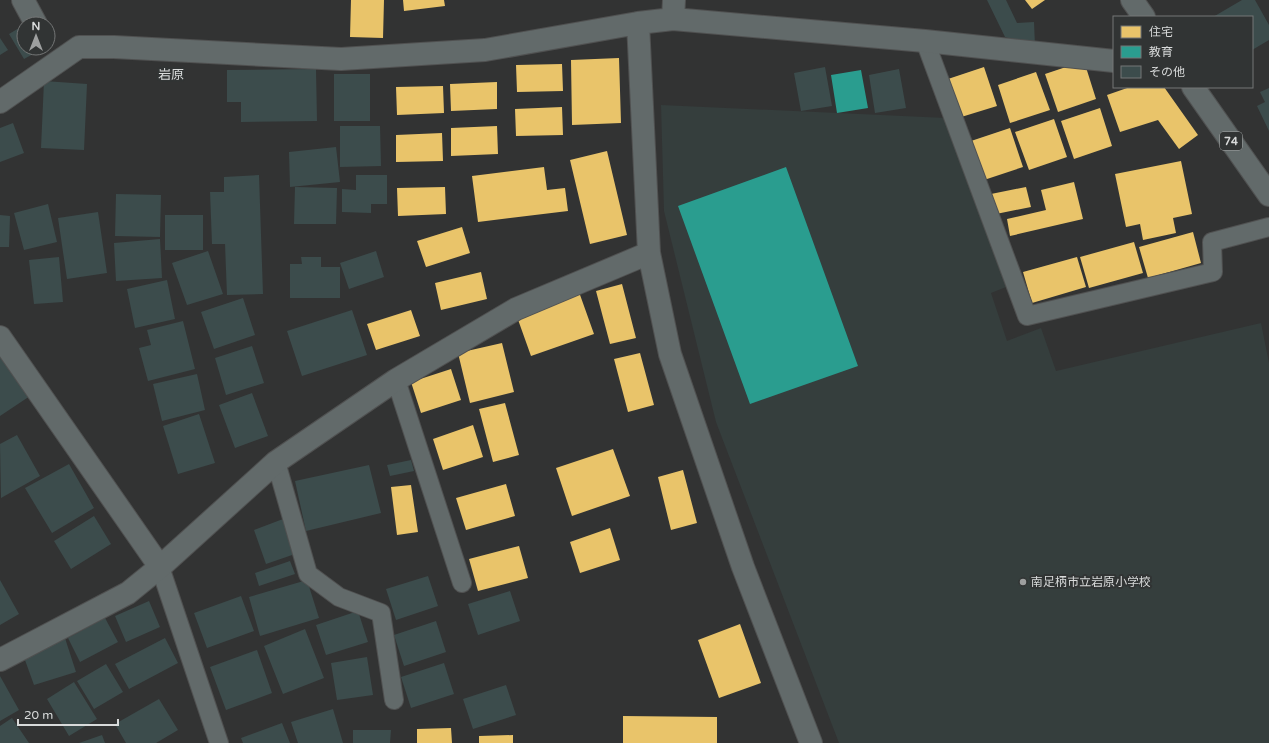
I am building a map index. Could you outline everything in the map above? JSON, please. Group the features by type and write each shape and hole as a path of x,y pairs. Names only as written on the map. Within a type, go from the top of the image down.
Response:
{"street":[{"path":"23,0 32,16"},
{"path":"1132,0 1143,16"},
{"path":"0,102 50,57 79,48 114,48 341,59 485,50 638,23 673,9 925,41 1113,61"},
{"path":"638,23 649,253 670,354 743,567 811,743"},
{"name":"74","path":"1194,88 1269,195"},
{"path":"0,660 128,593 160,567 276,462 396,380 516,309 649,253"},
{"path":"0,337 160,567"}],"lane":[{"path":"925,41 1027,316 1213,272 1212,242 1269,227"},
{"path":"396,380 462,583"},
{"path":"276,462 308,574 339,597 381,613 394,700"},
{"path":"160,567 219,743"}],"shaded area":[{"name":"南足柄市立岩原小学校","path":"661,105 946,118 1006,287 991,293 1007,341 1041,328 1056,371 1261,323 1269,363 1269,743 839,743 716,422 664,211"}],"building: 住宅":[{"path":"351,0 384,0 383,38 350,37"},
{"path":"403,0 444,0 445,6 404,11"},
{"path":"1025,0 1045,0 1032,9"},
{"path":"619,58 621,123 572,125 571,60"},
{"path":"1084,61 1096,99 1058,112 1045,74"},
{"path":"562,64 563,91 517,92 516,65"},
{"path":"984,67 997,106 958,118 945,80"},
{"path":"1036,72 1050,110 1010,123 998,85"},
{"path":"497,82 497,109 451,111 450,84"},
{"path":"443,86 444,113 397,115 396,87"},
{"path":"1127,88 1165,88 1198,135 1179,149 1158,120 1120,132 1107,95"},
{"path":"562,107 563,135 516,136 515,109"},
{"path":"1100,108 1112,146 1074,159 1061,121"},
{"path":"1054,119 1067,157 1029,170 1015,132"},
{"path":"497,126 498,154 451,156 451,128"},
{"path":"1010,128 1023,167 984,180 971,141"},
{"path":"442,133 443,161 396,162 396,135"},
{"path":"607,151 627,235 590,244 570,160"},
{"path":"1181,161 1192,214 1173,218 1176,233 1143,240 1140,224 1126,227 1115,174"},
{"path":"544,167 547,190 565,188 568,211 478,222 472,176"},
{"path":"1074,182 1083,219 1010,236 1007,219 1046,210 1041,190"},
{"path":"445,187 446,214 398,216 397,188"},
{"path":"1026,187 1031,207 996,214 991,194"},
{"path":"462,227 470,253 426,267 417,241"},
{"path":"1193,232 1201,263 1148,278 1139,247"},
{"path":"1134,242 1143,273 1089,288 1080,257"},
{"path":"1077,257 1086,287 1032,303 1023,272"},
{"path":"481,272 487,299 441,310 435,283"},
{"path":"622,284 636,338 610,344 596,291"},
{"path":"579,292 594,334 531,356 516,314"},
{"path":"411,310 420,336 376,350 367,324"},
{"path":"502,343 514,392 470,403 458,353"},
{"path":"640,353 654,405 628,412 614,359"},
{"path":"451,369 461,400 421,413 411,382"},
{"path":"505,403 519,455 493,462 479,409"},
{"path":"473,425 483,457 443,470 433,439"},
{"path":"613,449 630,496 572,516 556,468"},
{"path":"683,470 697,523 671,530 658,477"},
{"path":"506,484 515,516 466,530 456,498"},
{"path":"411,485 418,532 397,535 391,487"},
{"path":"610,528 620,560 580,573 570,542"},
{"path":"519,546 528,578 478,591 469,559"},
{"path":"740,624 761,683 719,698 698,640"},
{"path":"623,716 717,717 717,743 623,743"},
{"path":"451,728 452,743 417,743 417,729"},
{"path":"513,735 513,743 479,743 479,736"}],"building: 教育":[{"path":"861,70 868,108 837,113 831,75"},
{"path":"786,167 858,366 750,404 678,206"}],"building: その他":[{"path":"987,0 1006,0 1017,23 1034,22 1035,46 1005,37"},
{"path":"1242,0 1255,0 1269,25 1269,40 1253,49 1253,16 1215,16"},
{"path":"16,30 16,46 9,34"},
{"path":"0,38 8,50 0,55"},
{"path":"22,56 29,56 24,59"},
{"path":"825,67 832,106 801,111 794,73"},
{"path":"316,69 317,121 241,122 241,102 227,102 227,70"},
{"path":"899,69 906,108 875,113 869,75"},
{"path":"334,74 370,74 370,121 334,121"},
{"path":"44,81 87,84 84,150 41,148"},
{"path":"1269,88 1269,131 1257,106 1265,102 1260,92"},
{"path":"13,123 24,153 0,162 0,128"},
{"path":"340,126 380,126 381,166 340,167"},
{"path":"336,147 340,182 290,187 289,152"},
{"path":"259,175 263,294 227,295 225,244 212,244 210,192 224,192 224,177"},
{"path":"356,175 387,175 387,204 371,204 371,213 342,212 342,189 356,190"},
{"path":"295,187 337,188 336,224 294,224"},
{"path":"116,194 161,195 160,237 115,236"},
{"path":"48,204 57,242 24,250 14,213"},
{"path":"98,212 107,273 67,279 58,218"},
{"path":"0,215 10,216 9,247 0,247"},
{"path":"165,215 203,215 203,250 165,250"},
{"path":"160,239 162,278 116,281 114,243"},
{"path":"208,251 223,294 187,305 172,263"},
{"path":"376,251 384,277 349,289 340,263"},
{"path":"59,257 63,302 34,304 29,260"},
{"path":"301,257 321,257 321,267 340,267 340,298 290,298 290,264 302,264"},
{"path":"167,280 175,319 135,328 127,289"},
{"path":"243,298 255,335 214,349 201,312"},
{"path":"352,310 367,355 302,376 287,331"},
{"path":"183,321 195,369 148,381 139,348 151,345 147,330"},
{"path":"252,346 264,383 226,395 215,358"},
{"path":"0,358 30,396 0,416"},
{"path":"197,374 205,410 162,421 153,384"},
{"path":"252,393 268,436 235,448 219,405"},
{"path":"199,414 215,463 178,474 163,426"},
{"path":"17,435 40,476 1,498 0,444"},
{"path":"411,460 414,471 390,476 387,465"},
{"path":"69,464 94,508 52,533 25,488"},
{"path":"369,465 381,513 306,531 295,481"},
{"path":"94,516 111,544 71,569 54,541"},
{"path":"283,519 295,554 266,564 254,530"},
{"path":"290,561 295,574 259,586 255,573"},
{"path":"428,576 438,606 396,620 386,589"},
{"path":"0,580 19,614 0,625"},
{"path":"307,580 319,618 260,636 249,597"},
{"path":"510,591 520,621 478,635 468,604"},
{"path":"241,596 254,631 207,648 194,613"},
{"path":"149,601 160,627 126,642 115,616"},
{"path":"358,611 368,642 326,655 316,625"},
{"path":"105,618 118,642 80,662 68,638"},
{"path":"436,621 446,652 404,666 394,635"},
{"path":"305,629 324,678 283,694 264,646"},
{"path":"64,635 76,672 34,685 21,649"},
{"path":"165,638 178,663 129,689 115,664"},
{"path":"257,650 272,693 226,710 210,667"},
{"path":"367,657 373,695 337,700 331,663"},
{"path":"444,663 454,694 411,708 401,677"},
{"path":"106,664 123,692 94,709 77,681"},
{"path":"0,676 19,710 0,721"},
{"path":"74,682 97,719 69,736 47,699"},
{"path":"506,685 516,715 473,729 463,699"},
{"path":"159,699 178,730 156,743 126,743 115,724"},
{"path":"333,709 343,743 298,743 291,722"},
{"path":"12,718 29,743 0,743 0,726"},
{"path":"282,723 290,743 243,743 241,738"},
{"path":"353,730 391,730 390,743 353,743"},
{"path":"102,735 105,743 79,743"}],"place":[{"name":"南足柄市立岩原小学校","path":"1023,582"}],"district":[{"name":"岩原","path":"171,75"}]}
